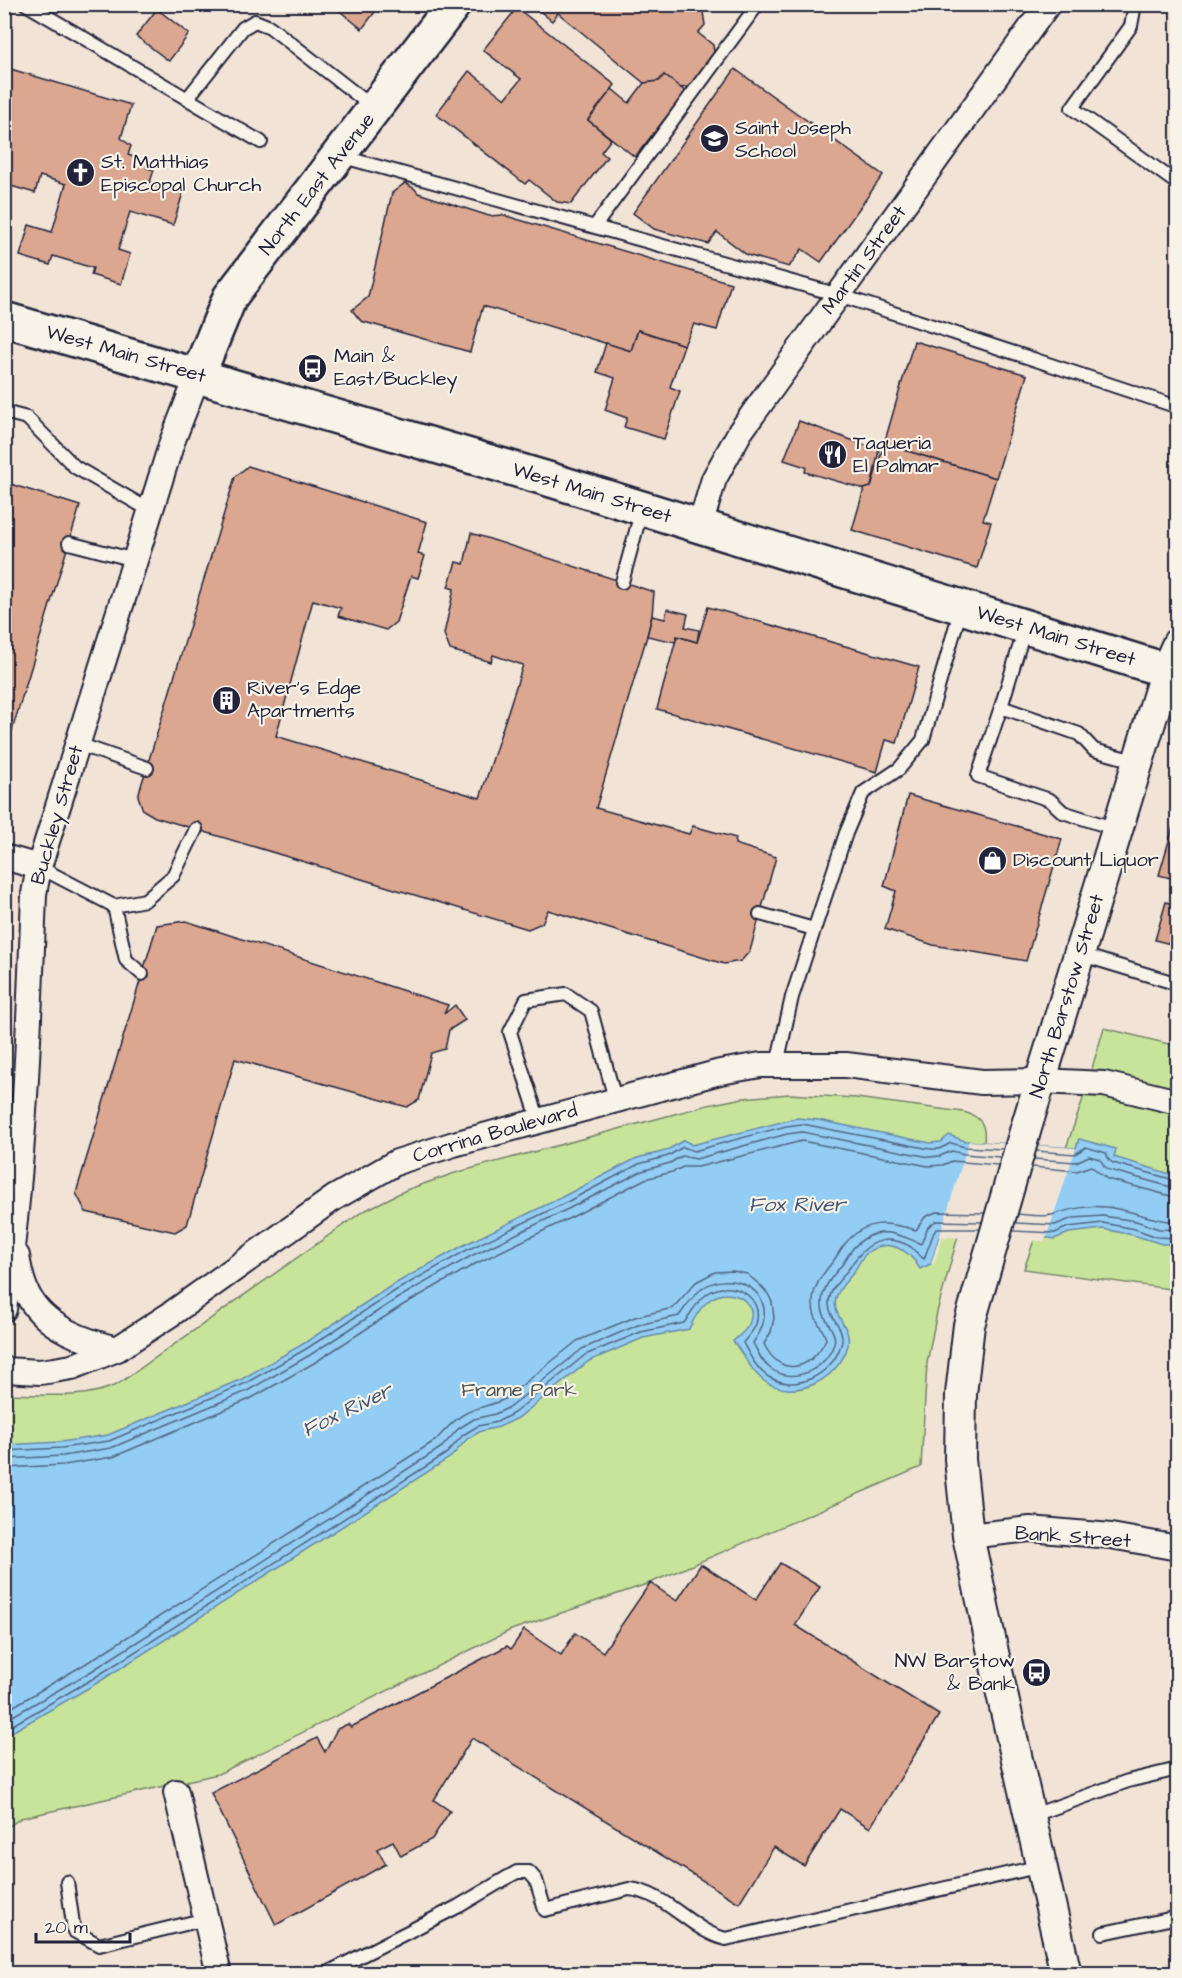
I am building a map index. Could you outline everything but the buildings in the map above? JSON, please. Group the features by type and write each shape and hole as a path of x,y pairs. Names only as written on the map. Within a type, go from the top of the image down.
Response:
{"main road":[{"name":"North East Avenue","path":"198,375 230,297 454,4"},
{"name":"West Main Street","path":"4,319 642,508 1025,627 1174,662"}],"street":[{"name":"Martin Street","path":"700,526 714,479 740,432 1048,4"},
{"name":"Buckley Street","path":"4,1309 15,1240 25,1091 33,894 39,867 172,442 198,375"},
{"name":"North Barstow Street","path":"1066,1974 968,1536 960,1459 961,1394 969,1325 1138,762 1174,662"},
{"path":"4,857 39,867"},
{"name":"Corrina Boulevard","path":"4,1370 40,1372 54,1370 82,1363 117,1349 171,1314 334,1198 397,1162 615,1099 720,1072 777,1064 846,1065 982,1082 1041,1081 1104,1084 1178,1102"},
{"path":"15,1240 20,1273 29,1297 42,1312 72,1334 90,1342 117,1349"},
{"name":"Bank Street","path":"968,1536 1030,1529 1111,1536 1178,1548"},
{"path":"176,1792 219,1974"}],"lane":[{"path":"26,4 261,142"},
{"path":"595,226 758,4"},
{"path":"1135,4 1131,26 1072,108 1178,184"},
{"path":"187,99 243,28 255,21 270,27 375,108"},
{"path":"339,155 839,295 1178,406"},
{"path":"4,412 27,418 75,467 151,511"},
{"path":"622,582 642,508"},
{"path":"69,543 135,560"},
{"path":"777,1064 792,997 846,833 863,793 899,769 923,740 962,607"},
{"path":"1025,627 978,776 1050,800 1063,812 1117,830"},
{"path":"1001,707 1079,734 1094,750 1138,762"},
{"path":"78,744 147,768"},
{"path":"39,867 114,906 145,900 173,876 196,829"},
{"path":"114,906 126,960 142,974"},
{"path":"760,914 814,929"},
{"path":"1079,954 1178,984"},
{"path":"539,1121 510,1032 526,999 566,994 591,1011 615,1099"},
{"path":"1030,1817 1128,1781 1178,1769"},
{"path":"325,1974 459,1906 508,1877 524,1871 529,1872 536,1880 545,1910 629,1889 637,1890 652,1896 711,1934 726,1939 1041,1866"},
{"path":"67,1882 74,1931 99,1945 206,1919"},
{"path":"1103,1933 1178,1917"}],"green space":[{"path":"1104,1028 1177,1046 1177,1290 1024,1269 1081,1105"},
{"name":"Frame Park","path":"789,1094 856,1098 963,1112 974,1116 983,1126 984,1142 937,1312 927,1363 921,1467 650,1583 511,1630 218,1774 21,1818 5,1829 5,1394 77,1395 118,1384 362,1212 406,1190 455,1173 708,1105 743,1098"}],"water":[{"name":"Fox River","path":"797,1118 818,1120 930,1143 941,1142 949,1135 965,1141 1076,1148 1079,1139 1116,1149 1114,1157 1177,1176 1177,1244 1162,1244 1103,1229 1069,1233 1054,1239 940,1234 931,1264 920,1269 904,1251 890,1246 875,1248 863,1257 837,1294 836,1310 848,1338 843,1357 826,1377 802,1388 776,1387 764,1381 755,1372 733,1341 748,1327 750,1309 741,1298 734,1295 718,1295 704,1305 689,1329 643,1338 589,1361 518,1418 499,1427 481,1431 467,1439 451,1457 97,1683 5,1736 4,1445 61,1442 108,1435 242,1379 303,1344 391,1286 464,1245 637,1158 666,1151 684,1140 692,1145"}],"pier":[{"path":"969,1141 1076,1148 1044,1241 942,1237 934,1264 931,1264"}],"place":[{"name":"Saint Joseph School","path":"714,139"},
{"name":"St. Matthias Episcopal Church","path":"80,173"},
{"name":"Main & East/Buckley","path":"313,368"},
{"name":"Taqueria El Palmar","path":"832,455"},
{"name":"River's Edge Apartments","path":"226,700"},
{"name":"Discount Liquor","path":"992,860"},
{"name":"NW Barstow & Bank","path":"1036,1673"}]}
